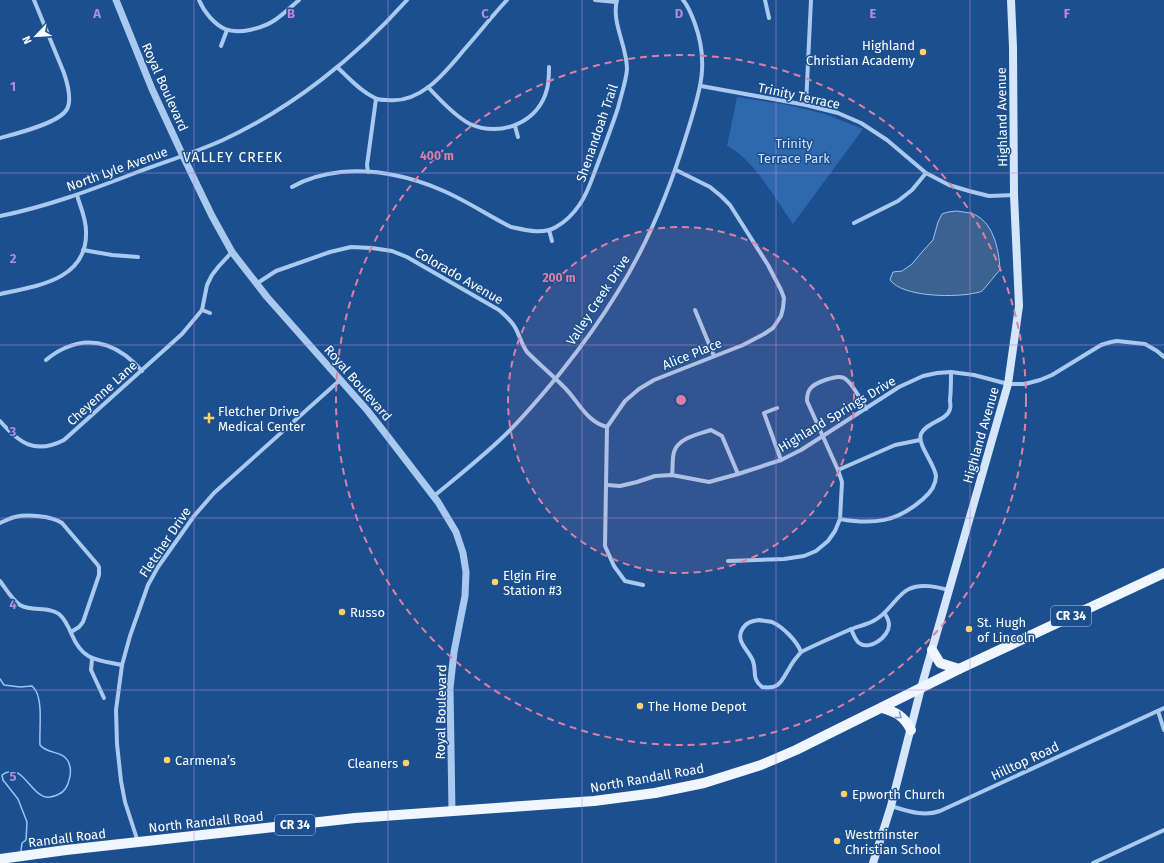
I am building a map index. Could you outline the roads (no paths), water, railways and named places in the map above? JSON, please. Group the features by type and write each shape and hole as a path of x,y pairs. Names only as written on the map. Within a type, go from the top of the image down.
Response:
{"main road":[{"name":"Highland Avenue","path":"873,863 891,806 921,688 1008,384 1018,306 1014,195 1013,47 1011,0"},
{"name":"North Randall Road","path":"138,842 355,818 594,801 655,793 704,783 761,765 796,750 959,669 1164,573"},
{"path":"932,650 940,663 959,669"},
{"path":"882,708 893,712 906,721 910,730"},
{"name":"Randall Road","path":"0,859 138,842"}],"street":[{"path":"0,138 31,129 64,114 68,109 69,104 66,78 34,0"},
{"name":"Royal Boulevard","path":"116,0 147,76 183,156 212,216 232,252 256,284 385,432 434,496 456,532 463,553 466,572 465,596 454,652 450,688 452,811"},
{"path":"199,0 205,11 218,25 227,30 235,31 256,29 264,26 275,20 299,0"},
{"name":"North Lyle Avenue","path":"0,216 77,195 146,168 183,156 222,140 241,130 272,113 337,67 370,39 407,0"},
{"path":"337,67 357,86 376,99 392,101 418,94 440,78 507,0"},
{"name":"Shenandoah Trail","path":"292,187 310,178 328,174 348,172 380,172 398,175 440,189 511,227 534,231 549,230 556,227 569,218 581,204 611,129 626,77 626,58 618,25 617,1 595,0"},
{"name":"Valley Creek Drive","path":"434,496 476,462 504,436 555,379 584,343 618,293 636,260 658,214 676,170 701,86 703,61 700,37 694,20 683,0"},
{"path":"765,0 769,18"},
{"path":"806,106 811,0"},
{"path":"221,46 227,30"},
{"path":"428,87 463,119 471,124 489,128 506,128 523,122 538,108 548,89 549,68"},
{"name":"Trinity Terrace","path":"701,86 838,113 862,123 887,140 926,173 949,185 988,196 1014,195"},
{"path":"368,172 376,99"},
{"path":"514,126 518,137"},
{"name":"Alice Place","path":"607,427 626,401 639,389 654,380 756,339 773,328 781,316 784,298 781,290 768,265 730,205 710,187 676,170"},
{"path":"854,223 898,201 912,190 926,173"},
{"path":"0,294 43,284 58,278 71,269 77,262 83,250 86,230 84,216 77,195"},
{"path":"549,230 552,241"},
{"name":"Colorado Avenue","path":"256,284 276,271 330,252 351,247 392,251 407,257 499,310 509,319 527,352 573,396 590,418 599,425 607,427"},
{"path":"83,250 112,255 138,257"},
{"name":"Cheyenne Lane","path":"1,423 16,437 25,443 34,446 45,447 58,443 70,435 182,334 202,310 207,285 212,275 232,252"},
{"path":"202,310 210,313"},
{"path":"694,310 714,356"},
{"name":"Highland Springs Drive","path":"607,485 620,486 655,476 672,475 709,482 781,460 801,450 910,381 923,376 951,372 974,375 1008,384 1035,382 1047,378 1101,345 1123,341 1145,344 1158,351 1164,357"},
{"path":"46,360 69,346 86,342 113,347 131,359 142,371"},
{"path":"840,519 854,522 867,522 895,517 905,513 930,493 936,476 934,468 920,440 924,428 946,415 950,410 951,372"},
{"path":"728,561 784,559 804,556 816,551 828,541 835,531 840,519 842,482 807,401 807,394 813,385 835,377 844,378 849,382 866,408"},
{"name":"Fletcher Drive","path":"138,842 125,802 119,768 116,710 122,665 130,636 148,585 158,567 194,516 214,493 340,380"},
{"path":"777,408 764,413 781,460"},
{"path":"607,427 605,546 614,566 626,582 643,585"},
{"path":"672,475 674,452 678,445 683,441 711,430 722,436 738,474"},
{"path":"838,470 895,445 920,440"},
{"path":"0,523 20,516 35,516 56,519 62,523 99,567 99,575 83,622 79,627 71,632"},
{"path":"0,581 18,604 28,608 54,612 62,617 78,647 87,656 92,659 122,665"},
{"path":"801,652 797,644 790,636 772,622 759,620 749,622 741,630 740,641 751,656 756,681 762,687 772,687 782,682 790,666 801,652 851,629 871,623 885,614 903,593 909,589 924,586 949,590"},
{"path":"851,629 860,644 865,646 871,644 884,638 888,633 890,626 885,614"},
{"path":"92,659 91,670 104,698"},
{"name":"Hilltop Road","path":"891,806 918,814 932,814 1164,708"},
{"path":"1158,711 1164,730"},
{"path":"1093,863 1164,830"}],"waterway":[{"path":"0,679 4,685 20,687 32,686 35,689 39,703 40,745 43,748 66,758 70,768 70,778 66,788 61,793 50,797 45,797 36,792 19,774 8,772 2,775 3,780 18,799 27,822 26,840 22,843 21,851"}],"place":[{"name":"Highland Christian Academy","path":"923,52"},
{"name":"Fletcher Drive Medical Center","path":"209,418"},
{"name":"Elgin Fire Station #3","path":"495,582"},
{"name":"Russo","path":"342,612"},
{"name":"St. Hugh of Lincoln","path":"969,629"},
{"name":"The Home Depot","path":"640,706"},
{"name":"Carmena’s","path":"167,760"},
{"name":"Cleaners","path":"406,763"},
{"name":"Epworth Church","path":"844,794"},
{"name":"Westminster Christian School","path":"837,841"}],"district":[{"name":"VALLEY CREEK","path":"233,157"}],"park label":[{"name":"Trinity Terrace Park","path":"794,150"}]}
